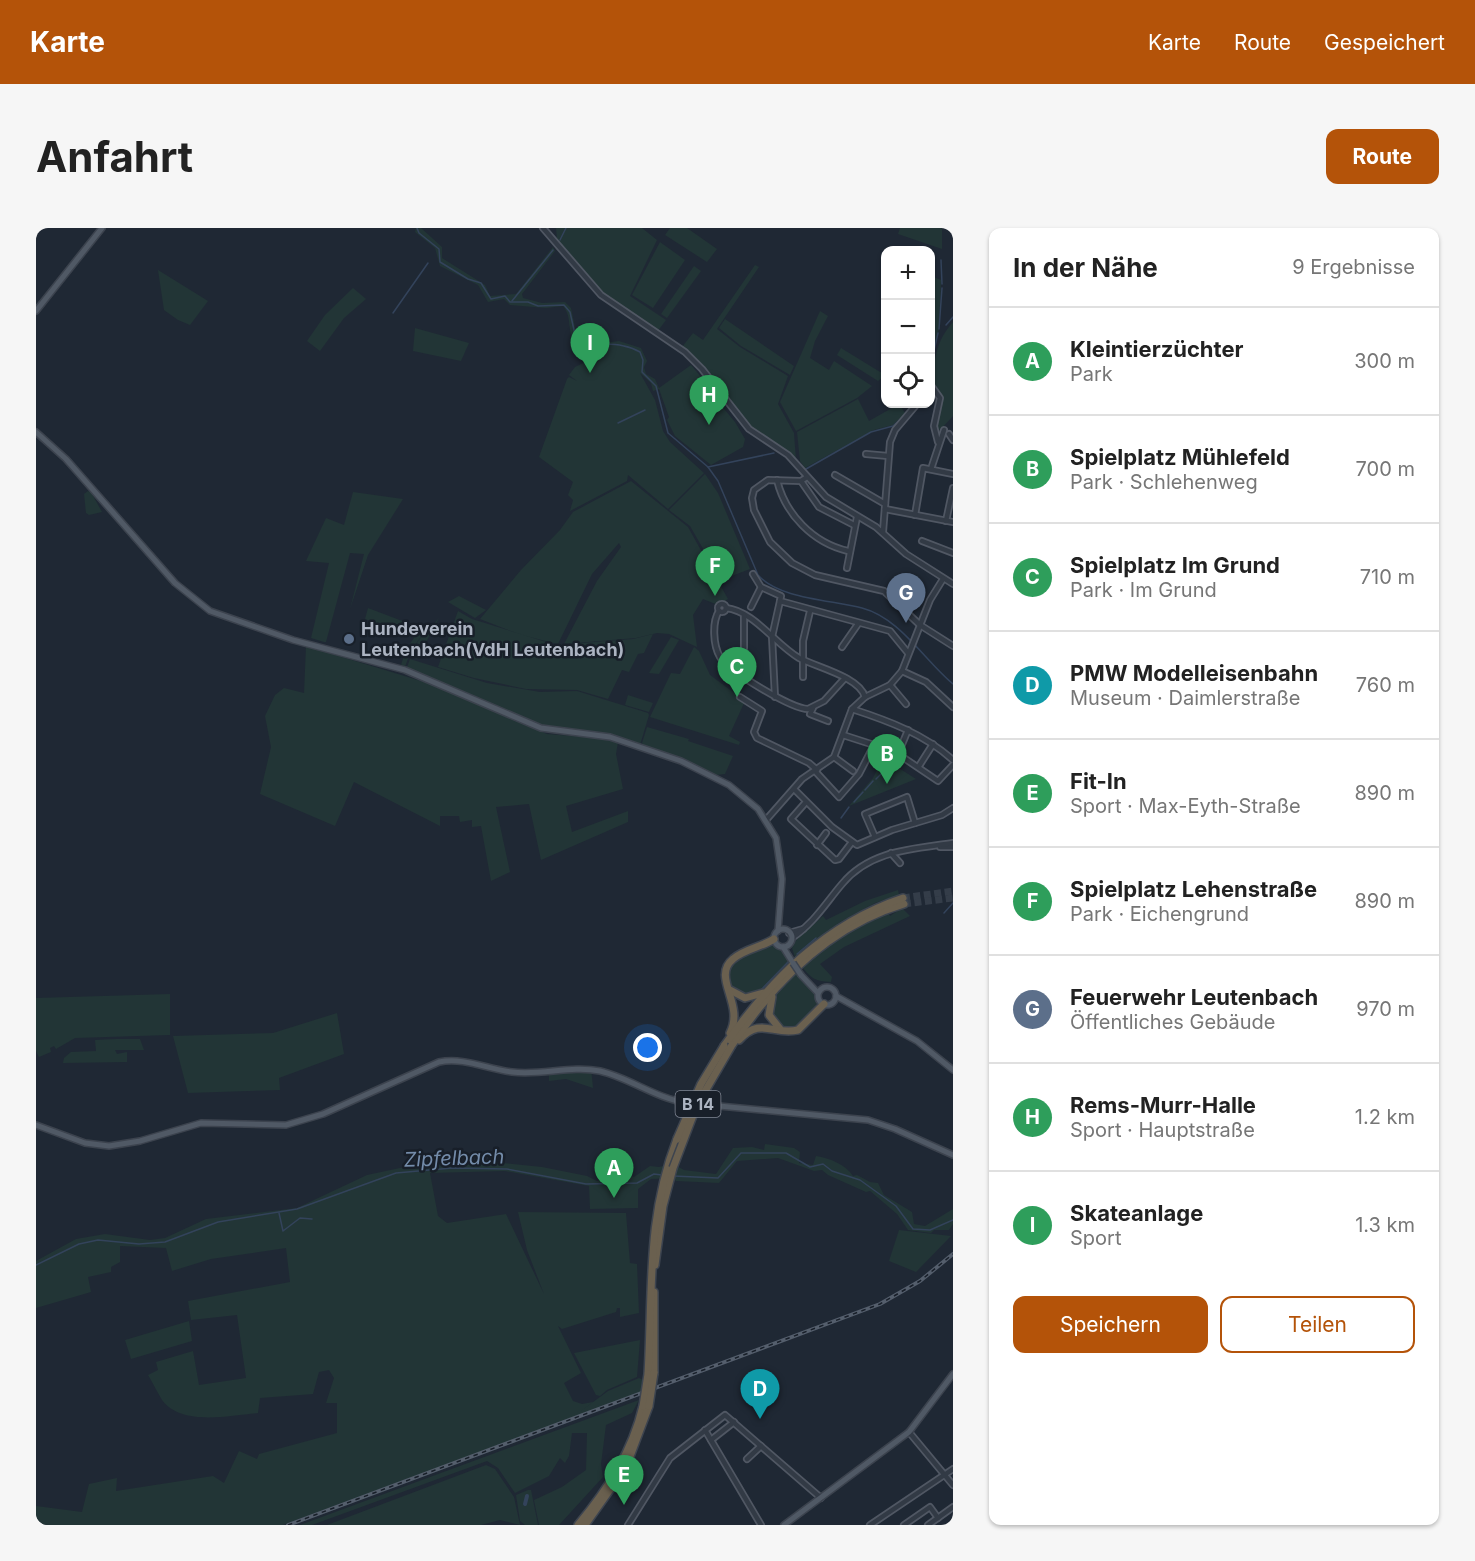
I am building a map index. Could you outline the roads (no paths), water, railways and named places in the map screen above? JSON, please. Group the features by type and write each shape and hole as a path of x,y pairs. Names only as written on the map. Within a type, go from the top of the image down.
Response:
{"highway":[{"name":"B 14","path":"585,1525 632,1456 646,1406 651,1373 653,1265 658,1204 673,1150 690,1107 727,1043 791,966 831,933 862,914 904,901"},
{"path":"727,1043 735,1014 725,974 731,960 762,946 780,944"},
{"path":"728,988 736,995 745,998 770,992 769,1015 781,1030"},
{"path":"727,1043 755,1028 798,1030 812,1017 821,997"},
{"name":"B 14","path":"578,1525 621,1464 646,1406"},
{"path":"591,1525 602,1503"}],"main road":[{"path":"36,311 102,228"},
{"path":"36,432 66,459 175,583 210,611 293,640 405,670 541,728 610,737 681,761 729,785 753,804 766,820 776,838 782,866 781,914 786,933 780,944"},
{"path":"780,944 786,933"},
{"path":"780,944 803,977 821,997 834,999 850,1006 917,1041 953,1070"},
{"path":"821,997 831,988 834,999"},
{"path":"36,1125 85,1143 109,1146 140,1141 201,1123 286,1125 323,1114 412,1074 451,1060 524,1073 590,1070 607,1073 678,1102 726,1109 867,1120 895,1129 953,1155"},
{"path":"784,1525 909,1432 953,1374"}],"street":[{"path":"543,228 601,295 678,347 708,377 749,429 788,455 826,497 883,532 906,554 953,584"},
{"path":"935,391 940,398 934,426 939,442"},
{"path":"883,532 888,456 893,434 914,408"},
{"path":"931,469 939,442 946,432 953,440"},
{"path":"866,454 888,456"},
{"path":"915,515 923,468 953,474"},
{"path":"834,475 885,506 915,515 953,522"},
{"path":"807,477 801,481 777,480 763,483 754,490 752,498 760,526 780,552 815,575 880,588 920,625 953,645"},
{"path":"777,480 782,497 798,522 819,538 848,551"},
{"path":"801,481 819,507 854,525"},
{"path":"946,521 953,488"},
{"path":"847,568 848,551 857,517"},
{"path":"922,541 953,553"},
{"path":"753,574 761,587 781,596 772,637 775,697"},
{"path":"766,820 794,789 834,757 852,709 865,697 890,685 902,671 920,625 943,579"},
{"path":"751,607 761,587"},
{"path":"780,602 890,631 909,651"},
{"path":"845,678 824,701 813,708 804,709 775,697 720,658 715,642 716,620 720,604 744,615 802,660 845,678 861,688 865,697"},
{"path":"802,677 804,631 810,611"},
{"path":"744,615 744,648"},
{"path":"842,647 858,624"},
{"path":"902,671 926,682 953,707"},
{"path":"890,685 906,704"},
{"path":"740,697 762,711 754,732 757,738 809,763 839,797 859,774 874,745 843,735"},
{"path":"813,708 810,714 828,721"},
{"path":"852,709 908,730 933,744 953,760"},
{"path":"908,730 898,754 938,781 953,765"},
{"path":"918,766 933,744"},
{"path":"834,757 853,771"},
{"path":"794,789 852,842 859,845 875,837 942,815 953,808"},
{"path":"875,837 865,814 906,797 915,823"},
{"path":"806,802 791,819 817,845 835,860 839,859 852,842"},
{"path":"817,845 826,833"},
{"path":"786,933 808,926 852,873 868,862 891,853 953,845"},
{"path":"891,853 900,864"},
{"path":"628,1525 670,1458 725,1415 821,1498"},
{"path":"711,1440 735,1422"},
{"path":"705,1430 761,1525"},
{"path":"909,1432 953,1485"},
{"path":"747,1459 762,1446"},
{"path":"874,1525 953,1469"},
{"path":"904,1525 930,1507 938,1518"},
{"path":"928,1525 953,1508"}],"waterway":[{"path":"417,228 419,233 439,249 440,262 468,279 481,283 491,299 505,296 510,302 528,302 538,306 564,305 570,312 576,339 625,346 640,352 643,360 642,372 656,386 668,433 708,467 718,481 758,575 767,583 792,594 876,613 900,630 953,684"},
{"path":"560,240 566,228"},
{"path":"512,301 553,250"},
{"path":"941,260 942,284"},
{"path":"393,313 428,263"},
{"path":"939,329 942,288"},
{"path":"946,325 953,317"},
{"path":"933,354 938,333"},
{"path":"618,423 645,410"},
{"path":"806,469 871,432 893,426 905,415"},
{"path":"708,467 774,453"},
{"path":"876,779 885,770"},
{"path":"865,790 873,781"},
{"path":"854,802 863,792"},
{"path":"841,818 849,807"},
{"path":"944,913 953,903"},
{"path":"797,954 816,938"},
{"path":"760,991 788,962"},
{"name":"Zipfelbach","path":"673,1176 718,1178 741,1153 786,1153 810,1167 823,1164 832,1171 860,1180 896,1206 913,1229 930,1230 953,1220"},
{"name":"Zipfelbach","path":"36,1265 79,1244 98,1240 139,1244 165,1242 218,1222 297,1209 396,1173 452,1168 507,1169 586,1184 637,1183 654,1174 662,1175"},
{"path":"279,1213 283,1231 300,1218 312,1219"},
{"path":"525,1504 527,1496"}],"tunnel":[{"path":"903,898 953,891"},
{"path":"904,904 953,898"}],"railway":[{"path":"288,1525 880,1304 920,1281 953,1254"}],"place":[{"name":"Skateanlage","path":"590,373"},
{"name":"Rems-Murr-Halle","path":"709,425"},
{"name":"Spielplatz Lehenstraße","path":"715,596"},
{"name":"Feuerwehr Leutenbach","path":"906,623"},
{"name":"Hundeverein Leutenbach(VdH Leutenbach)","path":"349,639"},
{"name":"Spielplatz Im Grund","path":"737,697"},
{"name":"Spielplatz Mühlefeld","path":"887,784"},
{"name":"Kleintierzüchter","path":"614,1198"},
{"name":"PMW Modelleisenbahn","path":"760,1419"},
{"name":"Fit-In","path":"624,1505"}]}
